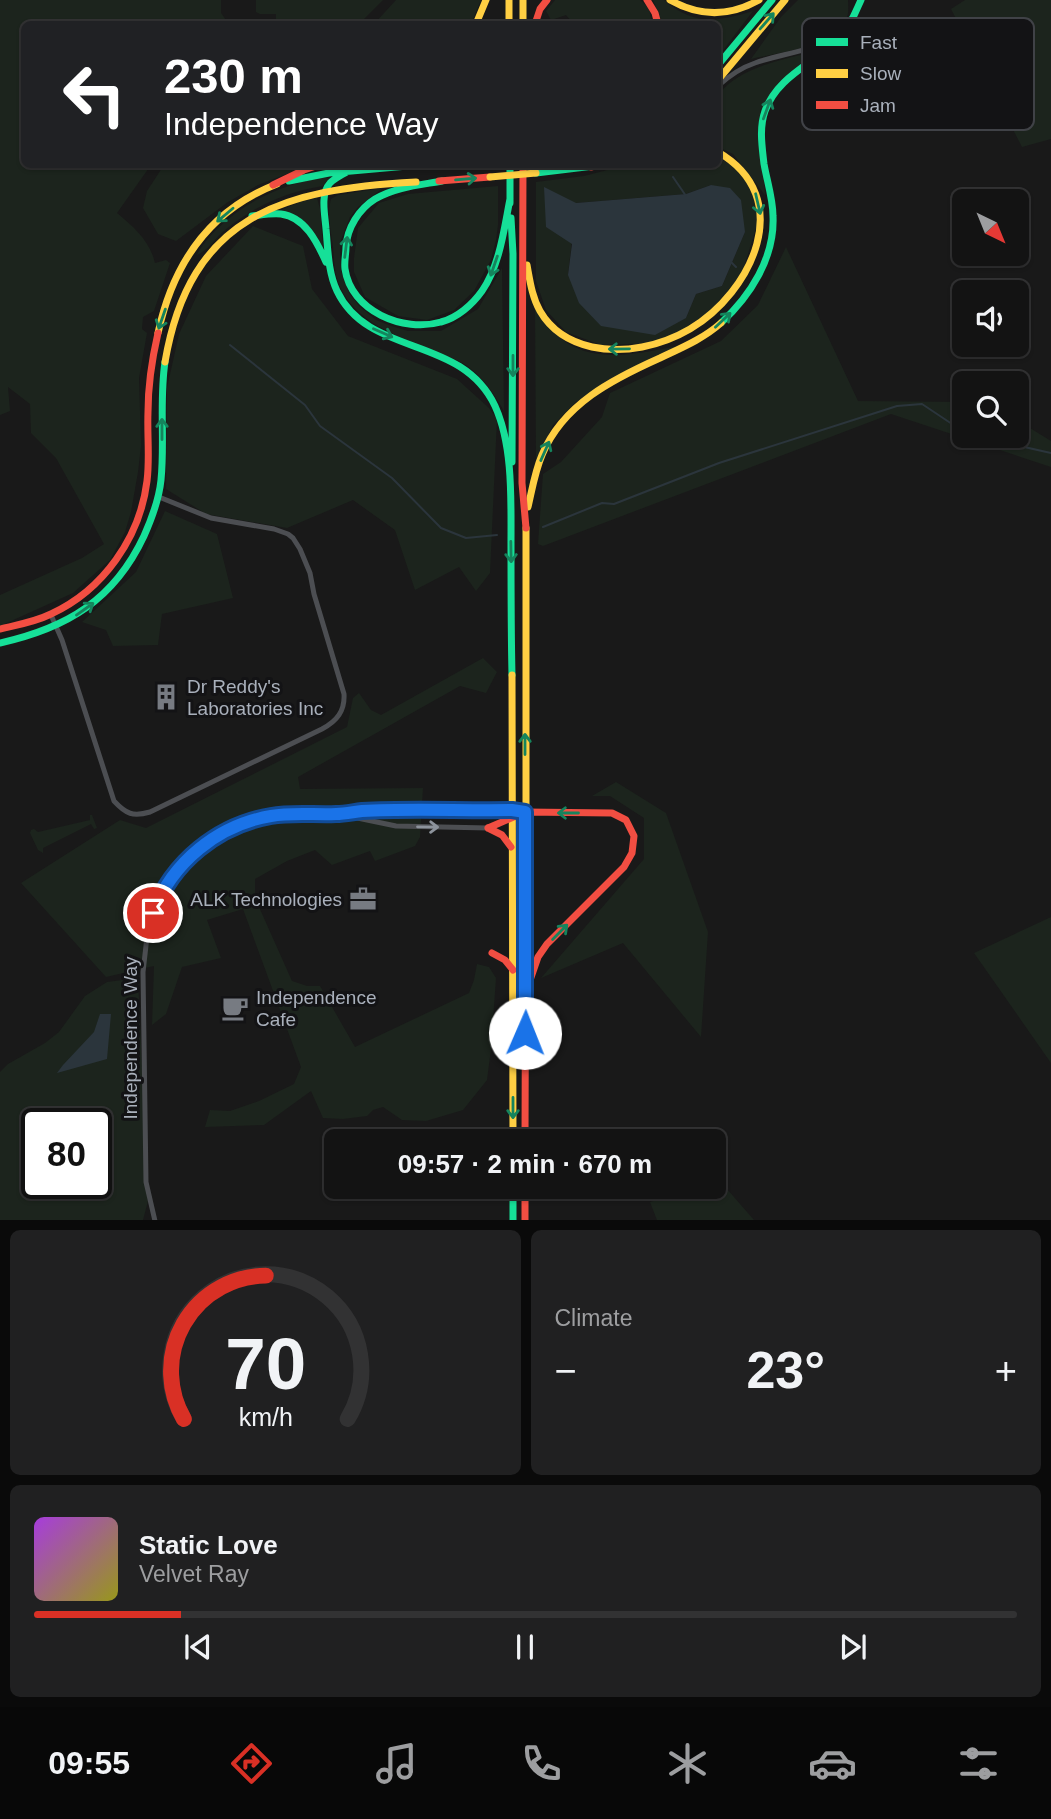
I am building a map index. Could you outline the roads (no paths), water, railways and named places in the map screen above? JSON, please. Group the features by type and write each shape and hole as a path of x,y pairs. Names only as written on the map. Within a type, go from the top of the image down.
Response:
{"main road":[{"path":"477,21 486,0"},
{"path":"509,0 509,21"},
{"path":"523,0 523,21"},
{"path":"537,21 540,9 547,0"},
{"path":"647,0 657,21"},
{"path":"670,0 695,12 711,14 742,9 759,0"},
{"path":"721,61 772,0"},
{"path":"721,76 785,0"},
{"path":"853,18 861,0"},
{"path":"526,517 537,470 546,446 558,426 574,408 610,382 710,332 740,303 751,288 769,250 773,228 773,212 761,138 765,111 779,87 802,67"},
{"path":"524,253 540,312 562,335 580,345 596,349 636,349 681,335 722,305 742,278 757,247 761,227 760,207 754,189 741,170 721,154"},
{"path":"0,629 33,622 75,602 110,568 131,537 148,479 151,364 173,285 187,256 227,212 249,197 310,168"},
{"path":"273,185 305,177 383,168"},
{"path":"510,168 513,254 513,450 510,483 513,1129"},
{"path":"523,168 522,470 526,517 525,1129"},
{"path":"0,643 56,627 85,610 104,595 133,559 159,497 162,388 173,323 202,264 234,230 252,216 273,206 326,191 574,168"},
{"path":"330,270 326,191 331,181 348,171"},
{"path":"442,181 390,191 361,210 349,230 344,250 350,284 359,299 374,313 392,322 407,326 428,326 451,319 468,308 481,293 492,273 504,234 510,200"},
{"path":"252,216 280,214 303,224 315,239 338,293 361,321 376,331 464,368 482,386 500,418 510,483"},
{"path":"488,828 512,814 525,812 612,813 626,820 634,836 632,853 624,867 547,944 538,957 526,990"},
{"path":"488,828 501,833 512,850"},
{"path":"513,936 492,953 505,960 513,970"},
{"path":"513,1199 513,1220"},
{"path":"525,1199 525,1220"}],"street":[{"path":"852,18 854,0"},
{"path":"721,84 743,67 802,49"},
{"path":"51,615 62,640 114,800 131,814 150,812 322,729 337,719 345,702 344,694 316,603 310,573 293,538 274,529 211,518 159,497"},
{"name":"Independence Way","path":"155,1220 146,1182 143,972 148,928 159,899 177,871 198,849 223,832 244,823 273,816 363,811 512,814"},
{"name":"Independence Way","path":"337,814 396,826 488,828"}],"waterway":[{"path":"673,177 686,196"},
{"path":"731,262 736,267"},
{"path":"230,345 305,405 320,426 392,478 441,528 466,538 497,535"},
{"path":"543,527 602,503 614,504 719,463 897,406 922,404 952,424"},
{"path":"1029,448 1051,453"}],"place":[{"name":"Dr Reddy's Laboratories Inc","path":"166,697"},
{"name":"ALK Technologies","path":"363,899"},
{"name":"Independence Cafe","path":"235,1008"}]}
